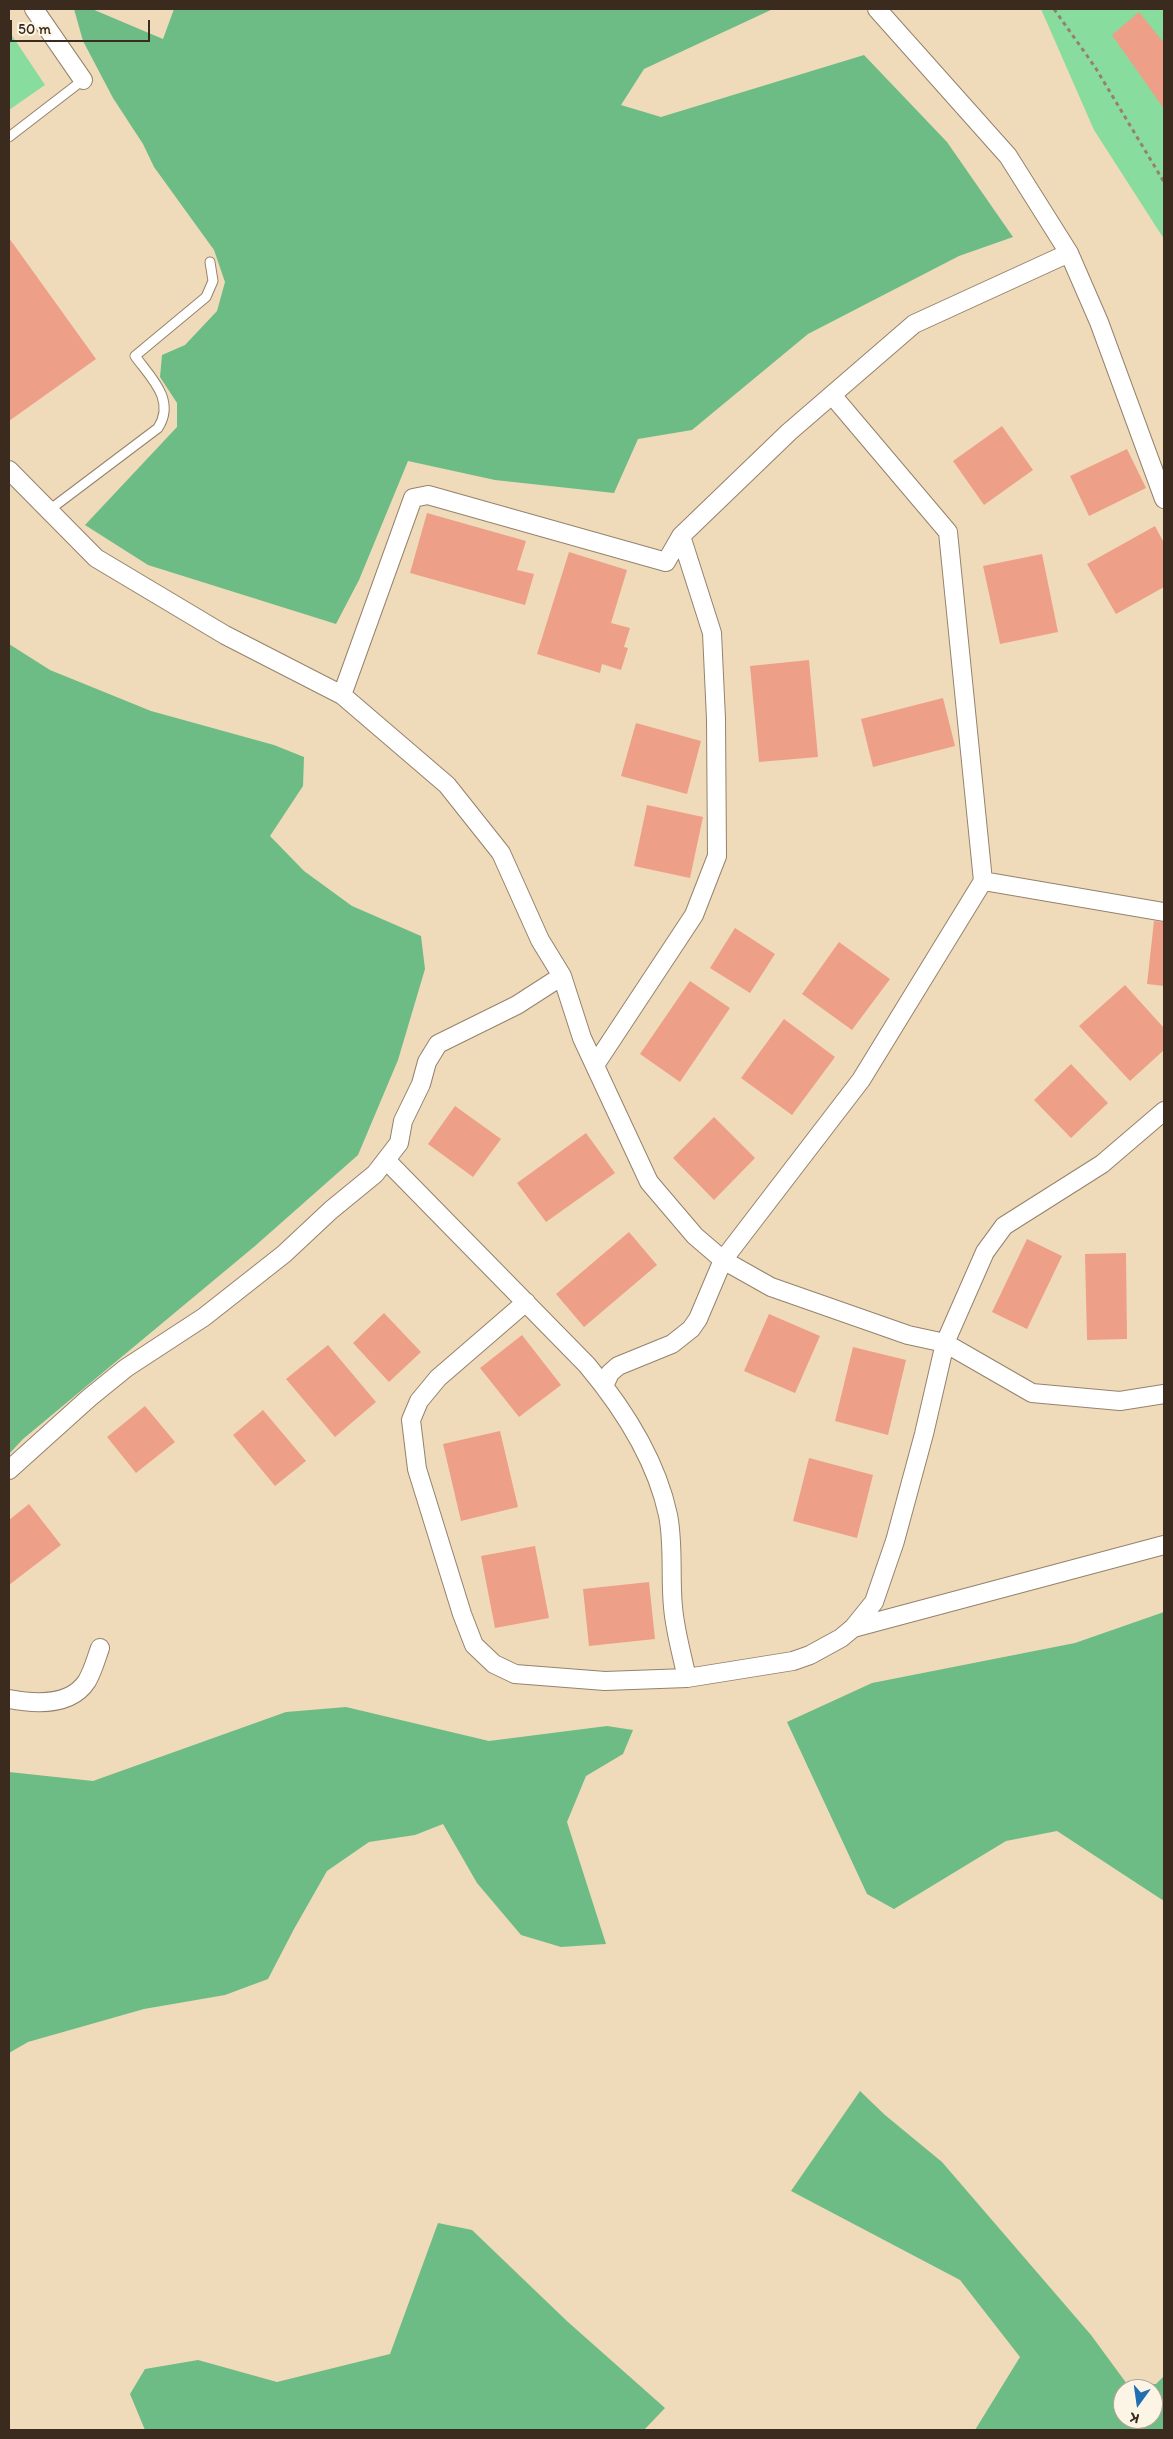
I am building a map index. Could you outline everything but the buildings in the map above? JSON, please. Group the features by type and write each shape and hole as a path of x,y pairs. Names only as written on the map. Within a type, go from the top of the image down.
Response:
{"street":[{"path":"34,9 83,80"},
{"path":"877,9 1008,156 1061,244 1069,253 1099,322 1164,499"},
{"path":"342,695 413,498 428,494 666,562 681,536 789,432 914,324 1069,253"},
{"path":"604,1386 610,1374 618,1366 672,1344 691,1330 698,1319 723,1260 861,1080 982,881 948,532 832,395"},
{"path":"9,470 96,558 225,635 342,695 447,785 501,853 540,940 562,976 582,1038 649,1182 695,1236 723,1260 771,1287 908,1335 945,1343 1032,1393 1120,1400 1164,1394"},
{"path":"595,1065 694,915 717,856 716,719 712,633 681,536"},
{"path":"982,881 1164,912"},
{"path":"9,1470 89,1398 126,1368 204,1317 284,1254 330,1210 375,1174 387,1161 399,1143 403,1121 421,1084 427,1062 438,1044 517,1004 562,976"},
{"path":"526,1302 438,1378 419,1401 411,1420 417,1469 462,1614 474,1645 494,1664 515,1674 605,1681 687,1678 792,1660 827,1647 853,1628 874,1602 895,1541 924,1434 945,1343 985,1252 1004,1226 1102,1164 1164,1110"},
{"path":"387,1161 526,1302 604,1386 634,1431 648,1458 668,1516 673,1609 687,1678"},
{"path":"853,1628 1164,1545"},
{"path":"9,1699 57,1701 73,1695 80,1690 90,1675 100,1648"}],"lane":[{"path":"9,137 83,80"},
{"path":"48,510 158,428 165,415 163,393 135,356 206,297 213,281 210,262"}],"path":[{"path":"1054,9 1095,67 1164,180"}],"green space":[{"path":"74,9 92,9 163,39 174,9 773,9 644,69 621,105 661,117 864,55 947,142 1013,237 959,256 808,334 692,430 638,439 614,493 495,480 408,461 359,580 336,624 148,565 85,525 177,427 177,403 160,377 162,355 185,345 217,311 225,282 214,250 154,167 143,144 113,98 83,41"},
{"path":"1041,9 1164,9 1164,239 1094,130"},
{"path":"9,31 45,85 9,110"},
{"path":"9,644 50,670 151,711 274,745 304,757 303,786 270,836 304,871 352,906 421,936 425,969 398,1060 358,1155 255,1246 23,1439 9,1454"},
{"path":"1164,1612 1164,1901 1057,1831 1006,1841 894,1909 867,1894 787,1722 872,1683 1075,1643"},
{"path":"346,1707 489,1741 607,1726 633,1730 623,1754 586,1776 567,1822 606,1944 561,1947 521,1935 477,1883 443,1824 415,1835 369,1842 327,1871 268,1979 225,1995 144,2009 28,2042 9,2053 9,1772 93,1781 286,1712"},
{"path":"860,2091 885,2115 942,2162 1091,2335 1123,2379 1113,2379 1113,2429 1163,2429 1163,2379 1161,2379 1164,2376 1164,2430 975,2430 1020,2357 960,2280 791,2191"},
{"path":"438,2223 472,2230 568,2322 665,2408 644,2430 145,2430 130,2394 145,2369 198,2360 277,2382 390,2354"}]}
